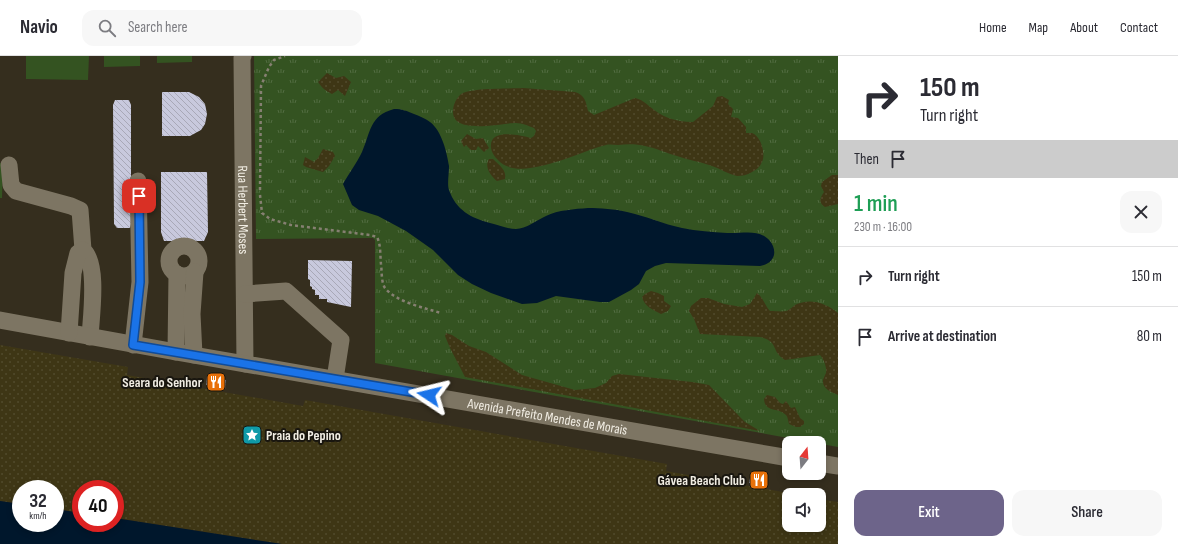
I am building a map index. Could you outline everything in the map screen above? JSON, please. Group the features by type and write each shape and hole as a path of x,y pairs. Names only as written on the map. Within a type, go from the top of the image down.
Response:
{"street":[{"name":"Rua Herbert Moses","path":"243,56 245,364"},
{"path":"9,165 11,185 16,191 71,206 80,210 83,250 87,253 93,276 90,337"},
{"path":"133,345 140,282 138,181"},
{"path":"182,245 192,247 199,255 199,266 195,272 188,276 176,274 171,268 169,258 173,250 182,245"},
{"path":"69,333 73,273 78,253 83,250"},
{"path":"194,355 192,314 195,272"},
{"path":"176,274 176,352"},
{"path":"245,294 286,291 341,340 335,379"},
{"name":"Avenida Prefeito Mendes de Morais","path":"0,320 133,345 782,457"},
{"path":"826,464 838,466"}],"path":[{"path":"285,56 274,60 269,67 261,86 260,196 262,212 270,219 291,225 370,234 377,237 380,242 383,281 385,288 393,295 404,301 442,313"}],"green space":[{"path":"26,56 89,56 88,80 26,79"},
{"path":"104,56 140,56 140,66 104,67"},
{"path":"157,56 192,56 192,62 157,63"},
{"path":"254,56 838,56 838,447 826,445 826,436 782,437 375,363 375,240 373,238 256,239"},
{"path":"0,163 3,163 2,198 0,198"}],"sand":[{"path":"327,73 336,78 344,76 351,82 345,96 338,90 332,94 324,89 318,82"},
{"path":"523,88 578,93 586,102 588,111 594,115 635,98 643,101 664,116 686,122 693,122 713,106 717,97 722,96 729,100 728,104 733,109 731,117 738,118 746,127 746,133 752,133 760,141 763,150 763,159 758,168 755,170 743,176 737,176 715,167 649,147 628,144 606,145 550,164 535,167 520,169 508,166 498,160 493,154 491,149 492,141 495,137 506,134 520,135 531,138 534,136 536,131 534,128 516,123 490,126 469,126 455,119 453,108 457,99 464,92 490,89"},
{"path":"467,134 476,139 483,138 489,148 484,152 478,146 476,150 471,150 466,145 464,147 461,141"},
{"path":"323,149 333,152 335,156 323,172 303,165 305,157 314,162"},
{"path":"489,159 493,159 502,168 505,173 505,179 497,181 493,177 487,165"},
{"path":"832,175 838,175 838,204 825,207 821,202 824,192 821,186 822,182"},
{"path":"651,291 664,296 664,301 671,306 668,311 661,314 645,303 642,297"},
{"path":"757,293 770,311 786,311 797,304 808,301 823,304 838,313 838,395 828,390 824,386 823,380 826,369 824,361 820,355 785,360 780,357 770,341 760,337 700,334 689,311 691,306 701,298 708,298 724,304 742,307 750,304"},
{"path":"446,333 452,335 469,346 486,352 522,375 575,390 595,388 606,383 612,376 619,374 709,385 745,422 760,431 465,377 450,348 445,336"},
{"name":"Praia do Pepino","path":"0,345 128,367 127,375 303,406 305,400 667,464 666,471 782,492 782,532 826,532 826,500 838,502 838,544 282,544 124,519 124,480 72,480 72,512 64,510 64,480 12,480 12,503 0,501"},
{"path":"767,395 775,397 780,403 783,404 786,401 791,408 795,407 800,418 804,421 804,424 800,427 796,427 789,424 786,415 767,406 764,399"}],"water":[{"path":"394,109 404,110 428,121 438,131 443,142 449,166 448,188 452,197 460,208 477,219 503,227 520,229 546,216 561,211 588,208 613,209 699,231 733,233 750,232 761,234 772,244 774,248 774,255 772,260 760,266 666,263 655,266 646,271 639,284 609,302 556,296 537,303 522,304 491,293 458,275 433,250 406,231 378,216 359,210 352,205 343,184 360,156 369,131 375,120 386,112"},
{"path":"0,501 12,503 12,532 64,532 64,510 72,512 72,532 124,532 124,519 282,544 0,544"}],"building":[{"path":"162,92 189,92 199,97 205,104 207,114 205,124 201,130 190,136 162,136"},
{"path":"115,100 129,100 131,105 130,228 117,228 114,224 113,105"},
{"path":"161,172 207,172 208,232 204,241 164,241 161,232"},
{"path":"308,260 352,261 351,307 327,302 327,299 319,299 319,295 315,295 315,290 310,286 310,280 308,279"},
{"name":"Seara do Senhor","path":"207,376 226,380 225,389 206,385"},
{"name":"Gávea Beach Club","path":"751,473 768,477 767,486 749,483"}],"place":[{"name":"Seara do Senhor","path":"216,382"},
{"name":"Praia do Pepino","path":"252,435"},
{"name":"Gávea Beach Club","path":"759,480"}],"route":[{"path":"139,196 140,282 133,345 429,395"}]}
